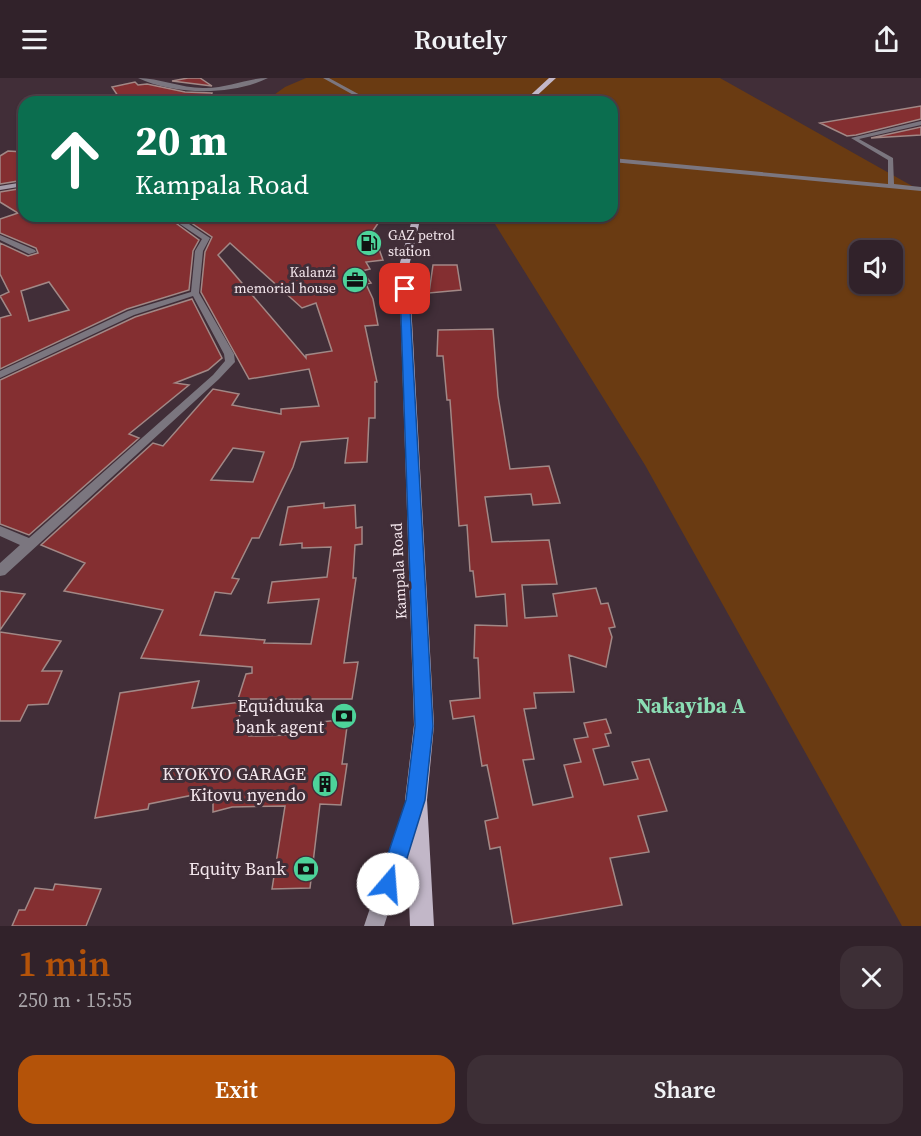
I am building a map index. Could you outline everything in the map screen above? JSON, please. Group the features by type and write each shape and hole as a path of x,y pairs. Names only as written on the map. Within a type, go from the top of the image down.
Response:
{"main road":[{"path":"533,96 553,78"},
{"path":"0,188 18,185"},
{"name":"Kampala Road","path":"415,222 404,266 424,726 416,800 422,926"},
{"path":"374,926 416,800"}],"street":[{"path":"140,78 174,89 203,91 233,87 266,78"},
{"path":"325,78 359,96"},
{"path":"891,185 891,159 854,138 921,123"},
{"path":"618,161 921,189"},
{"path":"0,571 216,378 230,362 229,354 195,293 199,251 206,238 181,222"},
{"path":"0,237 32,252"},
{"path":"0,375 131,313 195,293"},
{"path":"0,531 29,543"}],"shaded area":[{"path":"306,78 720,78 921,191 921,926 902,926 645,465 494,222 618,222 618,96 272,96 285,87"}],"building":[{"path":"200,78 212,86 172,81"},
{"path":"135,82 138,85 147,84 185,92 212,93 211,96 118,96 112,87"},
{"path":"921,106 921,119 856,135 847,136 820,123"},
{"path":"921,127 921,135 871,138"},
{"path":"8,151 18,152 18,181 0,184 0,156"},
{"path":"18,189 18,213 0,202 0,192"},
{"path":"18,213 18,222 174,222 199,240 193,251 189,290 127,309 0,369 0,318 11,315 0,296 9,292 0,274 0,243 28,256 38,253 36,248 0,233 0,219","holes":["49,282 69,310 29,321 21,291"]},
{"path":"190,222 379,222 368,238 375,238 383,260 366,262 370,269 362,271 371,283 366,284 373,299 378,325 365,326 377,382 375,382 375,418 369,418 367,462 345,463 348,438 301,442 293,467 259,538 252,538 232,578 239,579 231,594 215,592 200,635 265,640 264,643 311,644 319,599 268,603 272,582 327,577 331,547 302,548 302,543 280,545 288,507 324,503 324,508 355,505 356,528 362,527 362,544 355,545 353,578 356,578 344,663 358,662 352,699 238,699 246,674 252,673 252,667 141,658 163,610 64,591 85,563 41,545 153,443 163,446 213,389 239,394 232,405 281,414 281,409 319,406 309,369 249,379 201,292 205,252 212,237","holes":["230,243 302,308 316,303 332,351 306,355 306,358 218,255","233,448 264,452 253,482 211,480"]},
{"path":"433,265 457,265 461,290 429,293"},
{"path":"192,299 222,358 208,370 175,383 189,385 129,434 139,438 29,535 0,524 0,380 135,317"},
{"path":"493,329 498,396 510,469 549,466 560,503 533,505 531,494 485,497 492,542 549,540 557,584 522,585 525,618 557,616 553,594 596,588 601,604 608,603 615,627 609,628 612,637 606,667 569,655 574,692 534,693 536,708 524,709 534,759 523,760 533,805 573,797 564,765 581,762 574,739 588,737 584,723 606,719 611,733 605,734 609,746 593,749 604,785 638,779 632,762 649,759 667,811 638,816 649,852 610,858 622,905 513,924 500,847 490,849 485,821 498,818 487,765 482,766 474,716 453,719 450,701 480,698 478,658 474,658 475,625 507,626 505,594 476,597 473,571 470,571 467,525 459,526 450,400 447,400 443,356 437,356 438,330"},
{"path":"0,591 25,594 0,630"},
{"path":"0,632 61,641 42,671 62,671 48,704 28,705 20,721 0,721"},
{"path":"199,681 192,708 241,702 238,731 250,730 249,736 293,735 294,725 348,719 342,764 347,764 341,805 320,804 310,888 272,889 285,806 232,807 213,812 213,791 149,804 148,809 95,818 120,693"},
{"path":"55,884 101,889 86,926 12,926 19,910 25,910 35,888 53,890"}],"place":[{"name":"GAZ petrol station","path":"369,243"},
{"name":"Kalanzi memorial house","path":"355,280"},
{"name":"Equiduuka bank agent","path":"344,716"},
{"name":"KYOKYO GARAGE Kitovu nyendo","path":"325,784"},
{"name":"Equity Bank","path":"306,869"}],"district":[{"name":"Nakayiba A","path":"691,706"}],"route":[{"path":"388,884 416,800 424,726 405,289"}]}
